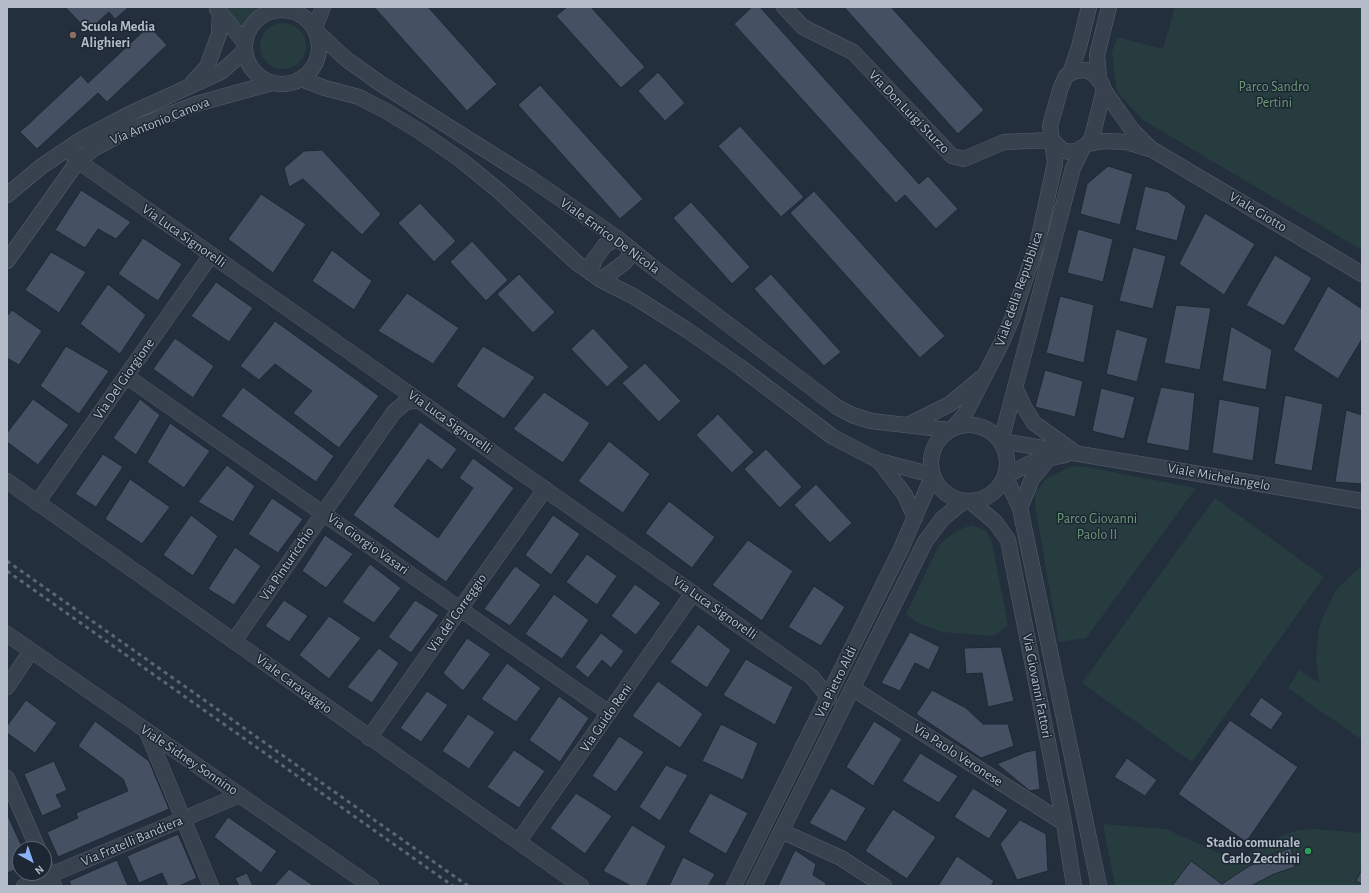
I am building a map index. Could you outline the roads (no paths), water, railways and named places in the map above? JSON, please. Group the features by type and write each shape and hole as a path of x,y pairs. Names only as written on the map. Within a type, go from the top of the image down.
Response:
{"street":[{"path":"316,30 323,7"},
{"name":"Via Don Luigi Sturzo","path":"784,7 803,27 853,52 952,156 964,159 1004,142 1052,140"},
{"name":"Viale della Repubblica","path":"933,475 932,455 935,445 965,414 990,368 1012,319 1038,241 1055,163 1050,126 1063,80 1070,73 1079,47 1089,7"},
{"name":"Viale della Repubblica","path":"1001,441 1073,168 1085,146 1092,137 1101,84 1097,55 1109,7"},
{"path":"289,8 309,20 316,30 320,43 316,64 310,73 292,83 272,83 261,78 253,70 247,60 245,46 248,32 254,22 263,14 273,10 289,8"},
{"path":"217,10 245,46"},
{"path":"184,90 207,67 219,34 217,10"},
{"name":"Viale Enrico De Nicola","path":"316,30 346,59 381,84 530,178 617,238 786,370 837,407 852,415 871,421 951,429"},
{"name":"Via Antonio Canova","path":"7,195 42,166 82,139 127,115 184,90 220,72 238,57 245,46"},
{"path":"1070,73 1086,70 1101,84"},
{"path":"301,79 325,88 359,97 419,131 461,160 499,191 577,263 596,277 633,296 687,330 740,367 833,437 879,461 933,475 945,492 967,501 989,496 1002,484 1005,476 1008,462 1005,447 992,431 980,426 966,424 951,429"},
{"name":"Via Antonio Canova","path":"7,261 78,161 95,148 133,128 196,104 272,83"},
{"name":"Viale Giotto","path":"1101,84 1132,130 1153,150 1362,274"},
{"path":"1052,140 1056,146 1069,152 1085,146"},
{"name":"Viale Giotto","path":"1085,146 1104,141 1127,142 1153,150"},
{"name":"Via Luca Signorelli","path":"67,149 78,161 812,677 829,698"},
{"path":"596,277 594,260 605,245 617,238"},
{"path":"596,277 625,262 633,251"},
{"name":"Via Del Giorgione","path":"37,503 212,255"},
{"path":"907,425 950,404 990,368"},
{"name":"Via Giorgio Vasari","path":"126,376 609,713"},
{"name":"Viale Michelangelo","path":"1015,387 1024,408 1034,423 1077,453"},
{"name":"Via Pinturicchio","path":"234,641 322,512 394,412 406,402 418,400"},
{"name":"Viale Michelangelo","path":"1001,441 1362,501"},
{"name":"Viale Michelangelo","path":"1005,476 1033,462 1077,453"},
{"path":"1020,508 1032,479 1042,465 1050,458"},
{"path":"879,461 905,495 915,518"},
{"name":"Via Pietro Aldi","path":"734,886 829,698 915,518 933,475"},
{"name":"Via Giovanni Fattori","path":"1005,476 1020,508 1099,886"},
{"name":"Viale Caravaggio","path":"7,481 369,738 581,886"},
{"name":"Via del Correggio","path":"369,738 545,489"},
{"name":"Via Pietro Aldi","path":"754,886 925,542 942,519 967,501"},
{"name":"Via Giovanni Fattori","path":"967,501 995,522 1008,540 1064,823 1072,886"},
{"name":"Via Guido Reni","path":"518,842 693,593"},
{"name":"Viale Sidney Sonnino","path":"7,634 371,886"},
{"path":"7,687 31,651"},
{"name":"Via Paolo Veronese","path":"852,688 1064,823"},
{"path":"147,732 211,886"},
{"path":"7,778 35,841"},
{"name":"Via Fratelli Bandiera","path":"52,874 240,796"},
{"path":"781,831 841,858 884,886"},
{"name":"Via Fratelli Bandiera","path":"24,886 35,881"}],"railway":[{"path":"7,561 468,886"},
{"path":"7,571 453,886"}],"place":[{"name":"Scuola Media Alighieri","path":"73,35"},
{"name":"Stadio comunale Carlo Zecchini","path":"1308,851"}],"park label":[{"name":"Parco Sandro Pertini","path":"1274,96"},
{"name":"Parco Giovanni Paolo II","path":"1097,528"}]}
